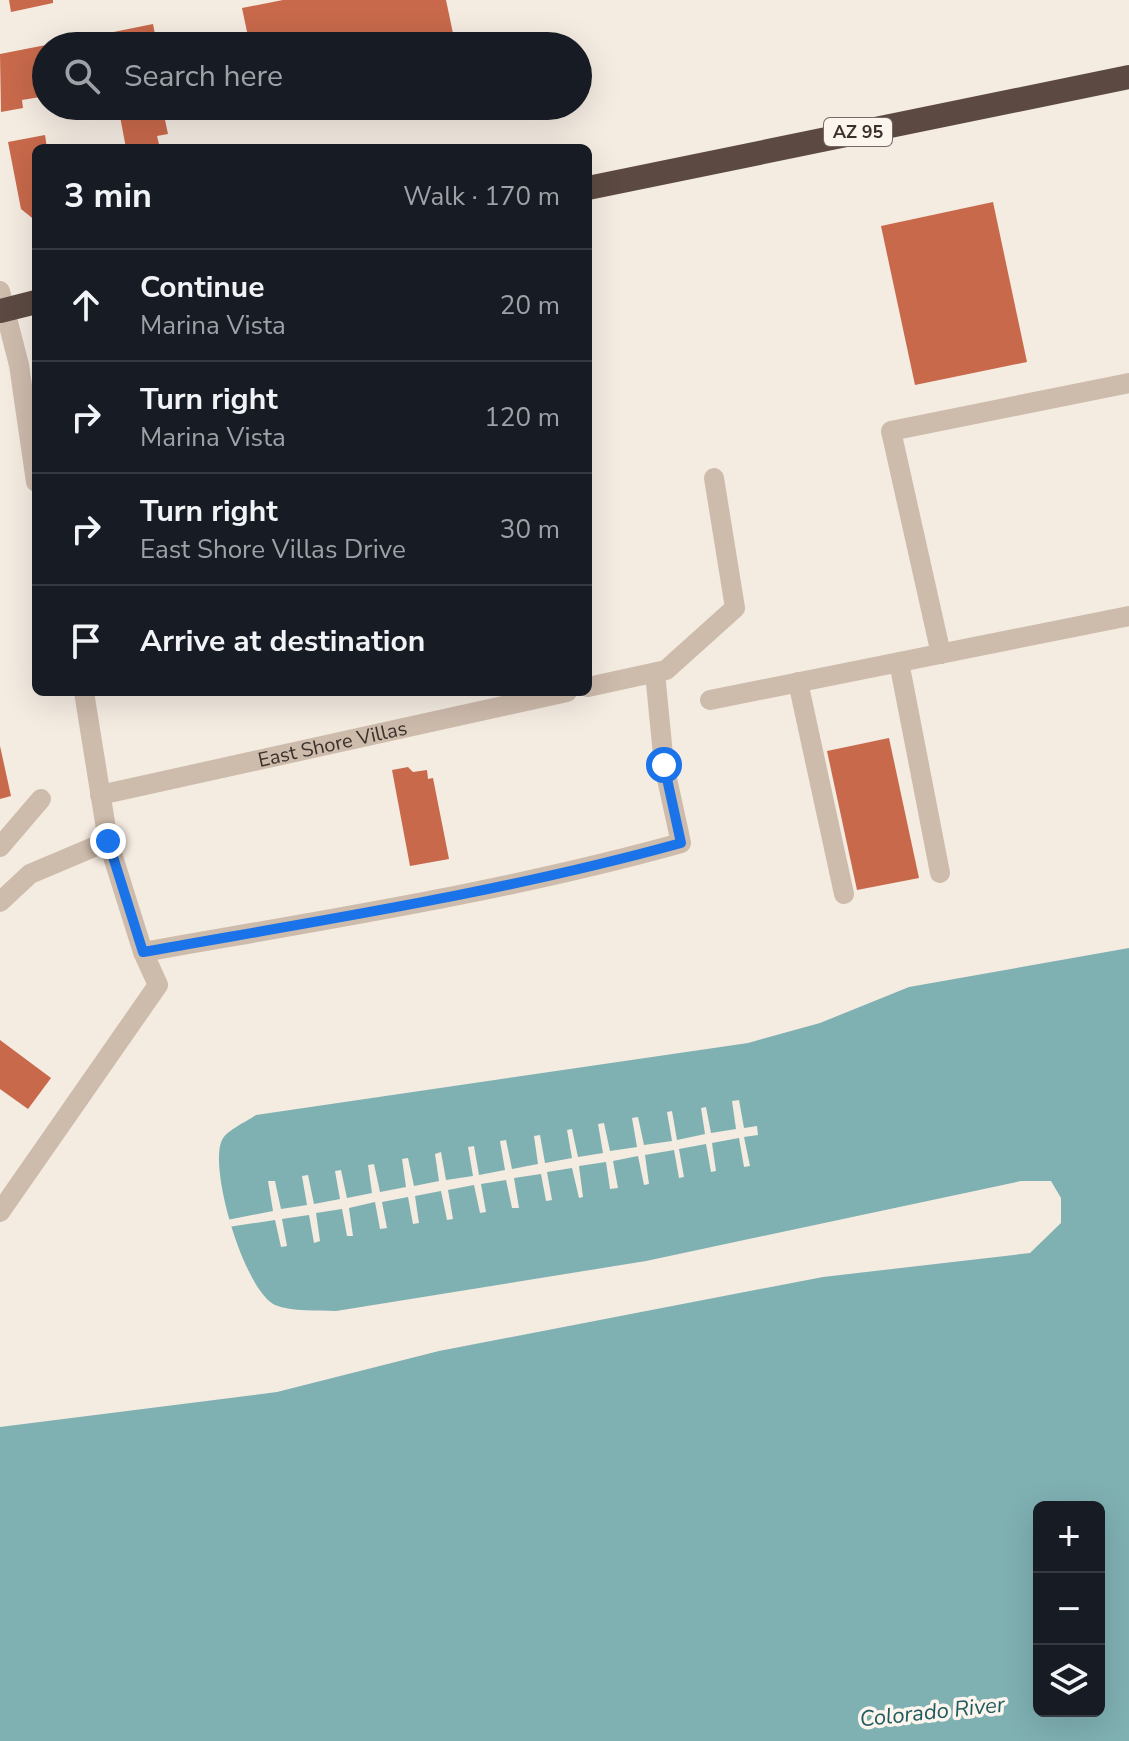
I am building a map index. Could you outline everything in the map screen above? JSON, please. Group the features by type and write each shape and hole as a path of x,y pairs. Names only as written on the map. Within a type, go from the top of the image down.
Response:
{"highway":[{"name":"AZ 95","path":"592,187 1129,77"},
{"path":"2,304 32,302"}],"street":[{"path":"2,304 19,365 32,454"},
{"path":"941,654 891,431 1129,383"},
{"path":"592,686 660,671 735,608 714,478"},
{"path":"710,700 1129,616"},
{"path":"899,662 940,873"},
{"path":"143,952 389,908 607,864 681,843 664,765 660,671"},
{"path":"798,682 844,894"},
{"path":"0,1212 158,985 143,952 108,841 85,696"},
{"name":"East Shore Villas","path":"100,795 549,696"},
{"path":"0,847 41,799"},
{"path":"0,902 30,874 108,841"}],"water":[{"name":"Colorado River","path":"1129,948 1129,1741 0,1741 0,1427 277,1392 439,1351 823,1277 1030,1253 1061,1223 1061,1198 1051,1181 1021,1181 646,1261 336,1311 297,1310 275,1305 252,1278 241,1254 225,1201 219,1155 222,1140 228,1133 256,1115 748,1043 820,1023 909,987"}],"pier":[{"path":"739,1100 744,1128 757,1126 758,1135 744,1137 750,1166 744,1167 739,1138 712,1143 716,1171 711,1172 706,1144 679,1149 684,1177 679,1178 674,1150 645,1155 649,1184 644,1185 638,1156 613,1161 618,1188 610,1189 606,1162 579,1166 583,1197 579,1198 572,1168 547,1172 552,1200 546,1201 541,1174 514,1178 519,1208 512,1208 506,1180 481,1184 486,1212 480,1213 474,1185 448,1190 453,1219 447,1220 441,1191 415,1196 419,1223 413,1224 408,1197 382,1202 387,1228 380,1229 375,1202 349,1208 353,1236 347,1236 342,1209 316,1213 320,1241 314,1243 309,1215 282,1219 287,1246 281,1247 275,1220 228,1227 227,1220 273,1211 268,1181 275,1181 281,1209 307,1205 302,1176 308,1175 314,1204 340,1199 335,1171 341,1170 347,1198 372,1193 368,1165 374,1164 380,1192 406,1187 402,1159 408,1158 414,1186 439,1181 435,1154 441,1152 446,1180 473,1176 468,1147 474,1146 479,1175 505,1170 500,1141 506,1140 512,1169 538,1164 534,1136 540,1135 545,1163 572,1158 567,1130 572,1129 578,1157 603,1153 598,1124 604,1123 610,1151 637,1147 632,1118 638,1117 644,1145 672,1141 667,1112 672,1111 677,1140 705,1134 701,1108 706,1107 711,1133 736,1129 732,1101"}],"building":[{"path":"9,0 53,0 53,3 11,12"},
{"path":"283,0 446,0 453,32 247,32 242,8"},
{"path":"153,24 155,32 113,32"},
{"path":"32,48 32,98 22,100 23,108 1,112 0,54"},
{"path":"121,120 165,120 168,134 157,136 159,144 125,144"},
{"path":"45,135 46,144 32,144 32,218 21,209 8,142"},
{"path":"993,202 1027,362 915,385 881,226"},
{"path":"889,738 919,878 857,890 827,751"},
{"path":"0,746 11,796 0,799"},
{"path":"408,767 413,772 427,770 428,779 433,778 449,859 410,866 392,770"},
{"path":"0,1040 51,1078 28,1109 0,1089"}],"route":[{"path":"108,841 143,952 373,911 607,864 681,843 664,765"}]}
